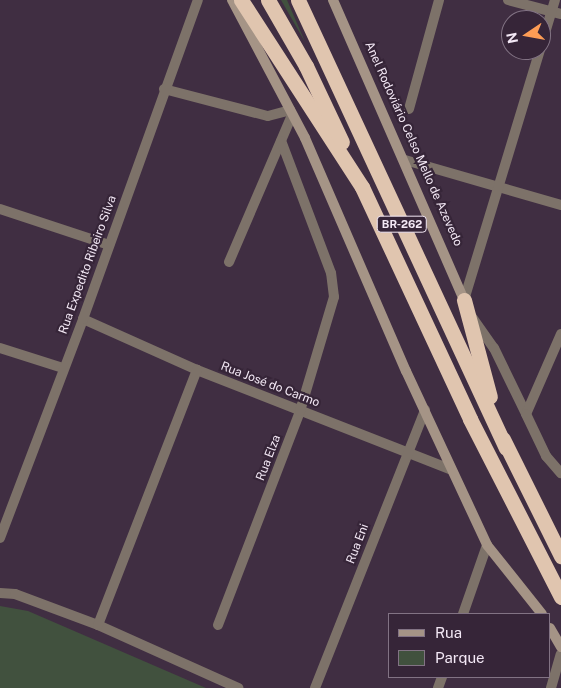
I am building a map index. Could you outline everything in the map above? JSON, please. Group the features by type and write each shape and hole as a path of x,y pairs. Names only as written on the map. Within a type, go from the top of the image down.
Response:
{"highway":[{"path":"241,0 362,187"},
{"name":"BR-262","path":"268,0 306,66 470,419 561,597"},
{"name":"BR-262","path":"298,0 506,448 561,556"},
{"path":"466,305 506,448"}],"main road":[{"path":"232,0 291,112 450,469 487,545 541,613"},
{"name":"Anel Rodoviário Celso Mello de Azevedo","path":"332,0 405,160 466,305"},
{"path":"551,630 561,647"}],"street":[{"name":"Rua Expedito Ribeiro Silva","path":"0,538 83,319 164,89 198,0"},
{"path":"409,109 439,0"},
{"path":"508,0 556,13 554,0"},
{"path":"537,60 466,305 494,348 528,410 546,456 561,473"},
{"path":"164,89 268,116 291,112 281,141 229,262"},
{"name":"Rua Elza","path":"218,625 300,411 334,297 331,273 281,141"},
{"path":"405,160 561,205"},
{"path":"0,209 109,244"},
{"name":"Rua José do Carmo","path":"83,319 197,370 450,469"},
{"path":"528,410 561,334"},
{"path":"0,348 63,368"},
{"path":"98,625 197,370"},
{"name":"Rua Eni","path":"315,688 425,410"},
{"path":"464,613 487,545"},
{"path":"0,593 15,594 98,625 238,688"},
{"path":"551,688 561,654"}],"green space":[{"path":"281,0 287,0 305,42"},
{"path":"0,606 28,611 206,688 0,688"}]}
